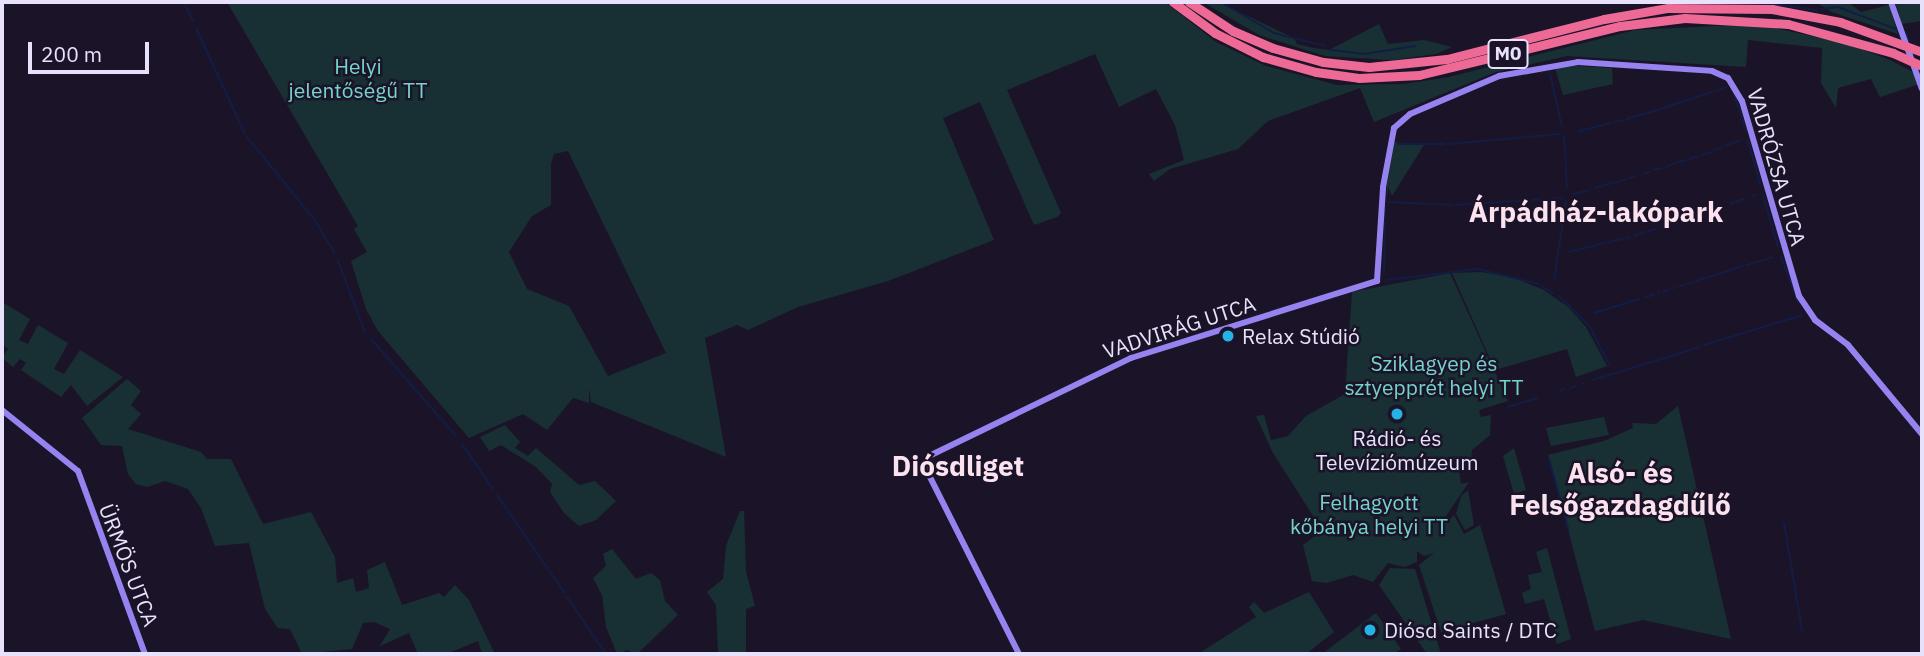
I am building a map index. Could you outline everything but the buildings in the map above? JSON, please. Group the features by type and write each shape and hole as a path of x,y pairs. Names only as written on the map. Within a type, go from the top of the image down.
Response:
{"highway":[{"name":"M0","path":"1173,2 1215,33 1263,57 1316,72 1359,78 1419,75 1620,26 1685,18 1788,24 1894,53 1922,66"},
{"name":"M0","path":"1189,2 1234,31 1273,48 1323,62 1369,67 1447,59 1604,19 1668,8 1763,9 1840,22 1922,52"}],"street":[{"path":"1892,2 1922,89"},
{"name":"VADRÓZSA UTCA","path":"1377,281 1385,163 1400,120 1480,83 1566,62 1717,72 1735,85 1794,287 1806,309 1848,345 1922,434"},
{"name":"VADVIRÁG UTCA","path":"1019,654 925,460 1113,365 1377,281"},
{"name":"ÜRMÖS UTCA","path":"2,410 74,467 145,654"}],"green space":[{"name":"Helyi jelentőségű TT","path":"227,2 1165,2 1216,42 1266,66 1337,85 1404,84 1449,77 1635,30 1755,24 1845,43 1890,60 1922,77 1922,83 1880,97 1871,79 1838,88 1836,108 1821,83 1822,48 1748,40 1746,67 1567,56 1496,72 1374,122 1360,88 1268,121 1238,149 1170,169 1154,181 1149,174 1184,160 1175,125 1156,89 1119,107 1095,54 1007,90 1061,213 1057,217 1034,225 980,102 943,118 994,240 888,281 798,307 748,330 737,325 705,338 726,457 591,402 589,388 589,403 573,398 547,430 523,414 469,438 378,331 366,309 351,261 367,252 354,229 358,226","holes":["568,151 666,353 608,376 569,306 527,289 509,252 532,216 551,205 551,164 554,154"]},
{"path":"1203,2 1218,2 1294,38 1297,44 1313,48 1329,50 1379,24 1388,44 1424,40 1452,47 1436,54 1392,60 1325,56 1259,35"},
{"path":"1815,2 1848,2 1861,12 1889,5 1898,34 1832,12"},
{"path":"1895,2 1922,2 1922,21 1902,24"},
{"path":"1555,68 1612,68 1613,84 1563,95"},
{"path":"1393,142 1424,145 1392,196 1388,187 1387,197 1385,181"},
{"path":"1481,272 1512,277 1544,290 1568,307 1586,327 1607,366 1576,377 1567,349 1495,370 1452,273"},
{"path":"1450,273 1508,401 1479,410 1481,417 1491,415 1490,435 1472,450 1470,471 1459,470 1461,484 1469,482 1444,519 1447,522 1454,515 1464,534 1480,525 1506,614 1441,632 1419,565 1434,553 1424,556 1417,551 1417,562 1404,567 1388,563 1373,582 1353,575 1327,583 1312,581 1303,545 1322,530 1273,453 1256,416 1264,415 1271,440 1288,436 1306,416 1345,394 1352,292"},
{"path":"2,302 30,319 19,340 28,344 38,325 68,343 54,369 64,374 80,350 123,377 87,406 71,385 61,397 21,370 26,363 20,359 13,367 2,358 8,349 2,344"},
{"path":"127,379 141,391 131,405 141,414 128,429 201,452 207,459 231,459 263,524 311,512 335,557 337,583 353,578 356,592 369,588 367,570 385,562 402,605 439,593 444,597 455,585 469,600 495,654 482,654 478,641 446,654 418,654 409,633 380,646 390,629 374,622 363,623 352,649 302,654 290,629 278,628 265,609 249,543 215,546 201,508 188,489 165,481 147,487 136,484 128,474 122,446 101,445 82,418"},
{"path":"1678,406 1731,639 1643,620 1595,631 1548,455 1604,441 1633,428 1632,423 1656,424"},
{"path":"1604,417 1609,435 1551,446 1546,428"},
{"path":"505,425 520,442 515,448 528,456 536,448 579,485 595,481 616,501 596,520 579,526 564,513 550,492 552,484 536,467 501,445 489,451 480,437"},
{"path":"1514,448 1526,490 1514,494 1503,456"},
{"path":"1468,490 1474,525 1465,530 1456,514 1461,496"},
{"path":"740,511 744,511 746,571 755,606 746,609 746,654 718,654 716,605 707,592 723,579 726,546"},
{"path":"1547,548 1571,639 1557,644 1544,599 1525,604 1522,593 1531,589 1528,575 1542,572 1536,552"},
{"path":"612,549 636,579 651,573 660,580 665,601 678,615 637,654 627,650 617,654 606,627 602,595 593,578 606,566 603,554"},
{"path":"1390,568 1415,569 1441,654 1427,654 1379,585"},
{"path":"1309,592 1334,632 1306,654 1198,654 1256,617 1249,607 1254,602 1264,613"},
{"name":"Diósd Saints / DTC","path":"1376,613 1401,649 1393,654 1322,654"}],"waterway":[{"path":"184,2 193,21"},
{"path":"1221,2 1274,33 1325,46"},
{"path":"1755,2 1817,10"},
{"path":"1822,9 1838,7 1898,30"},
{"path":"196,28 244,132"},
{"path":"1906,33 1910,44"},
{"path":"1331,50 1364,54 1415,46"},
{"path":"1550,74 1562,126"},
{"path":"1716,91 1726,87"},
{"path":"1733,91 1746,131"},
{"path":"1645,114 1712,92"},
{"path":"1627,119 1643,114"},
{"path":"1615,122 1624,120"},
{"path":"1579,131 1611,123"},
{"path":"1450,144 1560,134"},
{"path":"1564,136 1566,166"},
{"path":"247,137 314,219 334,252"},
{"path":"1725,146 1741,140"},
{"path":"1748,140 1760,184"},
{"path":"1398,144 1425,144"},
{"path":"1428,144 1445,144"},
{"path":"1714,150 1721,148"},
{"path":"1702,155 1711,152"},
{"path":"1690,159 1698,156"},
{"path":"1679,162 1686,160"},
{"path":"1666,167 1676,163"},
{"path":"1654,170 1662,168"},
{"path":"1566,170 1567,187"},
{"path":"1644,174 1650,172"},
{"path":"1630,178 1635,176"},
{"path":"1595,188 1626,179"},
{"path":"1386,186 1386,194"},
{"path":"1574,194 1589,190"},
{"path":"1763,195 1778,247"},
{"path":"1456,205 1562,198"},
{"path":"1730,204 1744,199"},
{"path":"1554,280 1566,201"},
{"path":"1389,202 1452,205"},
{"path":"1384,273 1385,206"},
{"path":"1719,208 1723,206"},
{"path":"1708,212 1715,209"},
{"path":"1696,216 1704,213"},
{"path":"1684,220 1691,217"},
{"path":"1672,224 1679,221"},
{"path":"1662,227 1669,225"},
{"path":"1648,231 1656,229"},
{"path":"1634,236 1645,232"},
{"path":"1626,238 1630,237"},
{"path":"1609,242 1623,239"},
{"path":"1569,252 1606,243"},
{"path":"1747,265 1773,257"},
{"path":"1781,257 1799,304"},
{"path":"338,261 365,332"},
{"path":"1709,277 1742,266"},
{"path":"1387,280 1478,269 1538,284"},
{"path":"1696,281 1707,277"},
{"path":"1687,284 1694,282"},
{"path":"1680,286 1685,284"},
{"path":"1541,286 1553,293"},
{"path":"1664,291 1668,290"},
{"path":"1646,297 1655,294"},
{"path":"1559,296 1590,327 1609,364"},
{"path":"1594,313 1639,299"},
{"path":"1704,345 1802,315"},
{"path":"371,339 456,436"},
{"path":"1593,380 1700,347"},
{"path":"1570,388 1576,386"},
{"path":"1560,391 1565,389"},
{"path":"1508,407 1538,398"},
{"path":"462,444 493,489"},
{"path":"1549,459 1569,532"},
{"path":"497,495 564,592"},
{"path":"1784,523 1802,631"},
{"path":"567,597 606,654"}],"place":[{"name":"Relax Stúdió","path":"1228,336"},
{"name":"Rádió- és Televíziómúzeum","path":"1397,414"},
{"name":"Diósd Saints / DTC","path":"1370,630"}],"district":[{"name":"Árpádház-lakópark","path":"1596,212"},
{"name":"Diósdliget","path":"958,466"},
{"name":"Alsó- és Felsőgazdagdűlő","path":"1620,489"}],"park label":[{"name":"Sziklagyep és sztyepprét helyi TT","path":"1434,375"},
{"name":"Felhagyott kőbánya helyi TT","path":"1369,514"}]}
